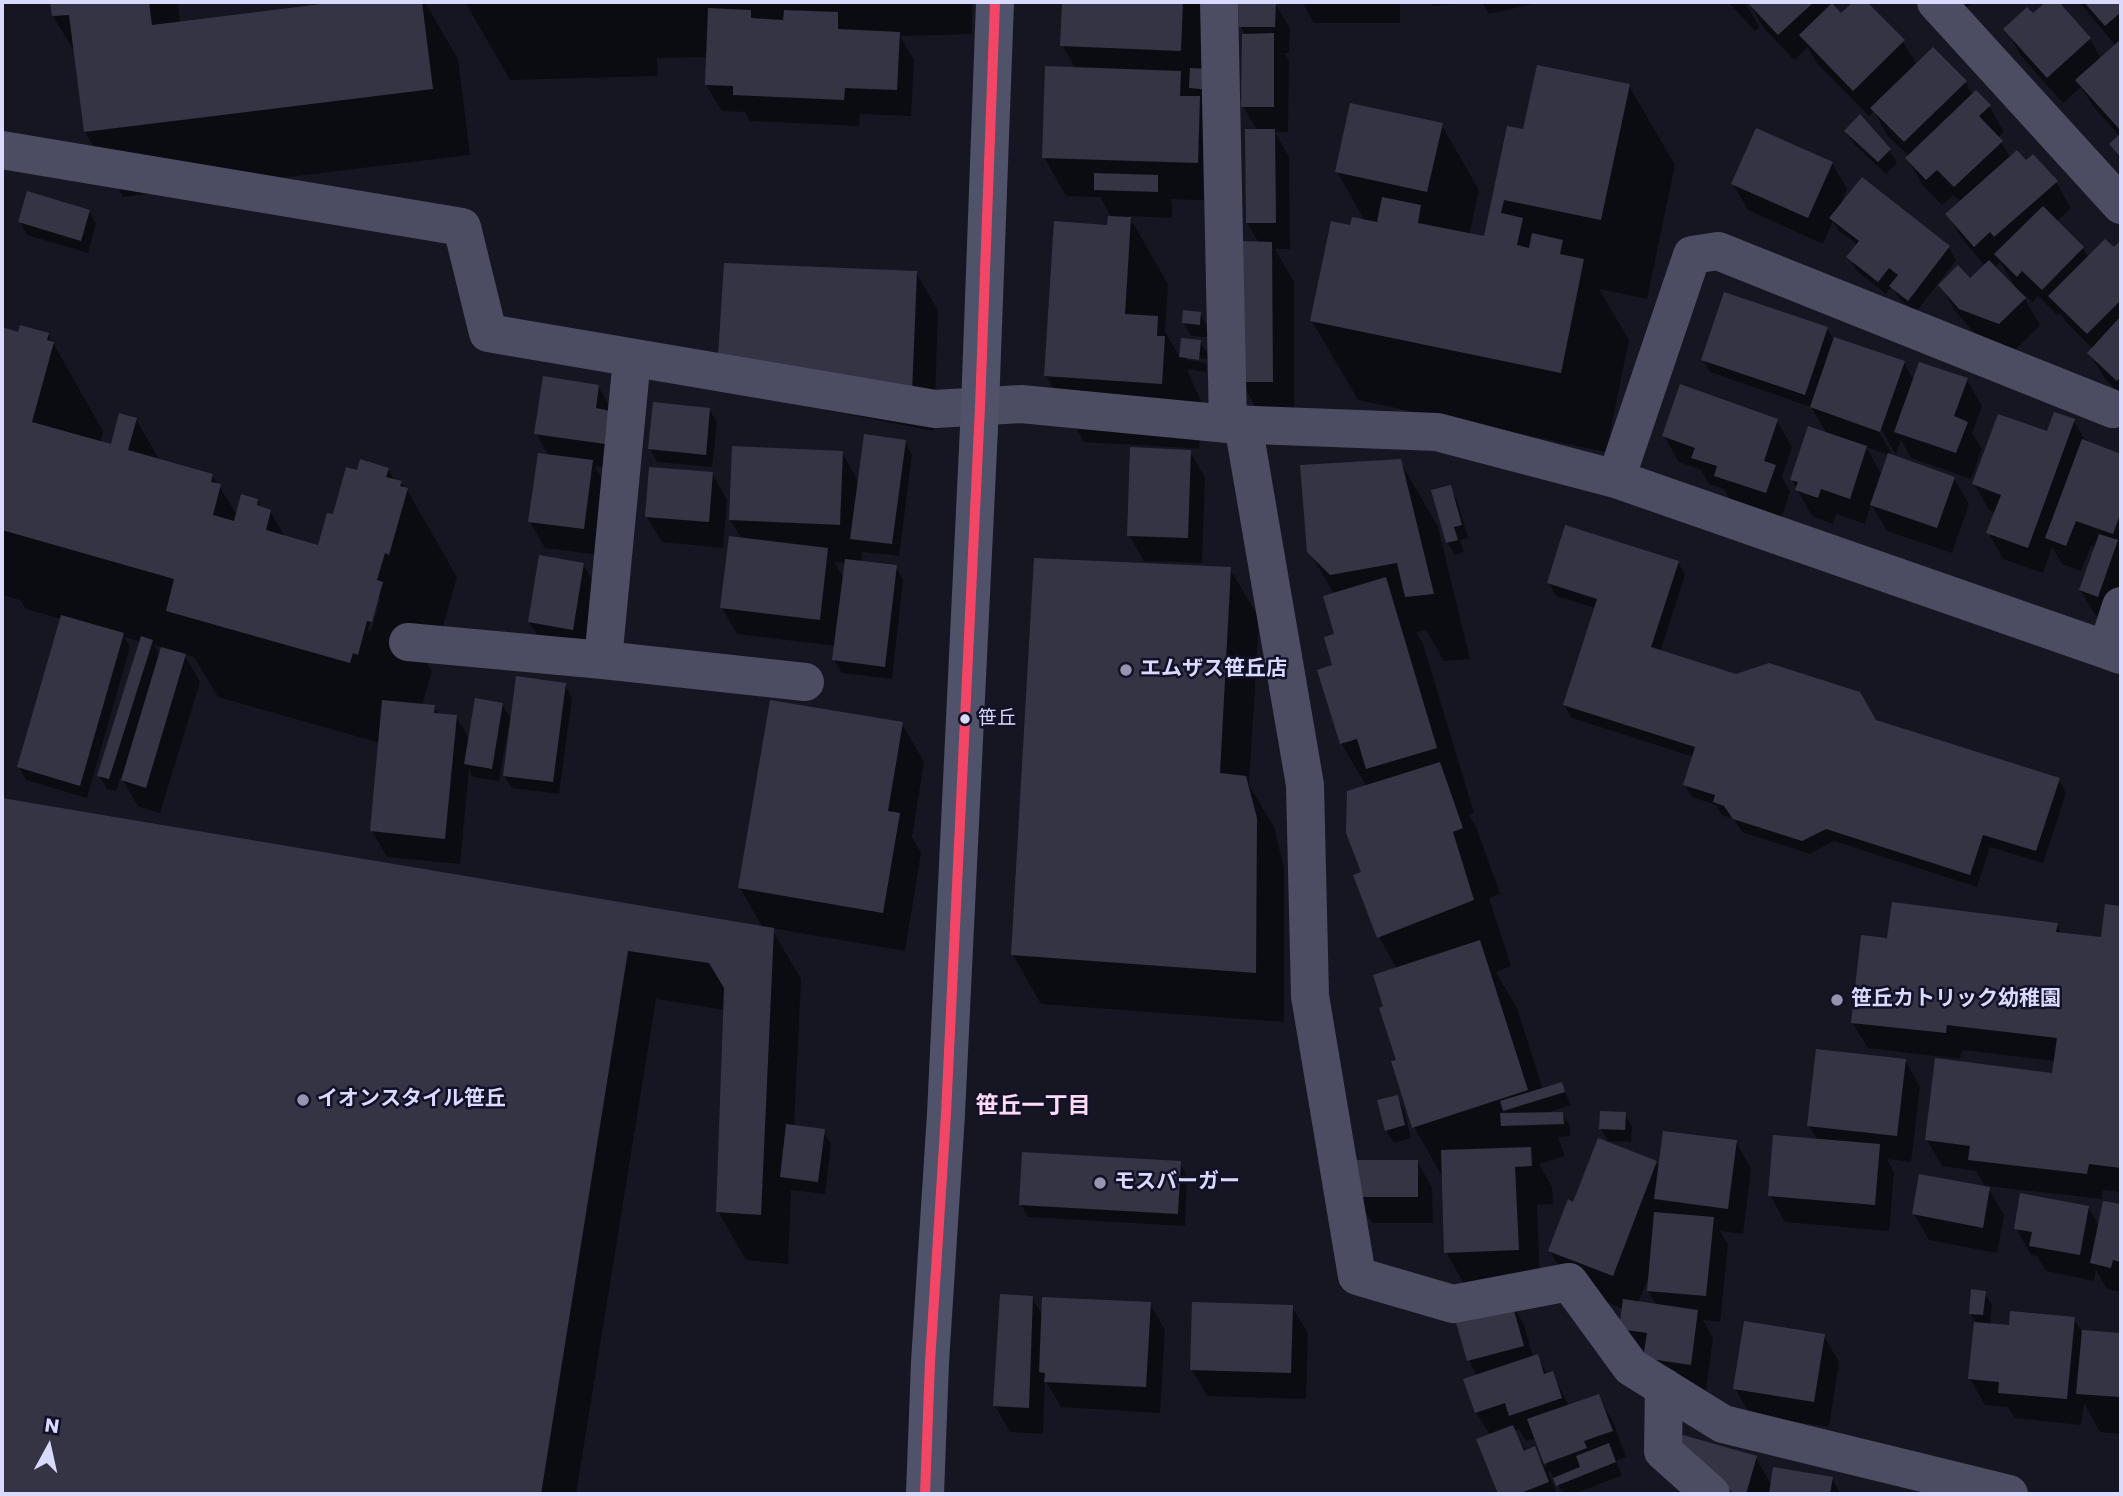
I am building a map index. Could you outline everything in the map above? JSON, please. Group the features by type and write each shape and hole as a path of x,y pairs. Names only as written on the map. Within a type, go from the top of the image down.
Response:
{"street":[{"path":"925,1494 980,407 995,2"},
{"path":"1219,2 1235,424 1305,785 1310,996 1357,1276 1453,1304 1569,1282 1631,1367 1723,1424 2009,1494"},
{"path":"1936,2 2121,205"},
{"path":"2,150 462,227 488,332 934,409 1021,404 1235,424 1437,432 1615,479 2114,652 2121,606"},
{"path":"1615,479 1692,255 1718,251 2118,407"},
{"path":"603,660 632,358"},
{"path":"408,642 805,682"},
{"path":"1664,1387 1663,1451 1711,1494"}],"building":[{"path":"50,2 149,2 152,25 338,2 422,2 433,89 84,132 69,15 52,16"},
{"path":"1062,2 1183,2 1181,51 1060,46"},
{"path":"1238,2 1276,2 1275,27 1239,27"},
{"path":"1747,2 1814,2 1778,35"},
{"path":"1853,2 1867,2 1905,40 1853,91 1799,35 1832,3 1841,13"},
{"path":"2046,2 2059,2 2091,38 2047,78 2003,29 2027,7 2033,13"},
{"path":"2084,2 2121,2 2121,12 2105,26"},
{"path":"708,8 751,10 751,18 783,20 784,10 838,12 838,29 900,32 897,90 845,88 844,100 733,95 733,86 705,85"},
{"path":"1274,33 1274,107 1241,107 1242,34"},
{"path":"2121,41 2121,131 2075,80"},
{"path":"1933,47 1967,81 1904,142 1870,108"},
{"path":"1537,65 1630,84 1601,220 1504,200 1501,213 1523,218 1517,245 1529,248 1532,233 1563,240 1560,254 1584,259 1561,373 1310,321 1331,221 1350,225 1352,217 1377,222 1382,197 1421,205 1418,223 1484,236 1507,126 1523,129"},
{"path":"1045,66 1181,71 1180,96 1200,96 1198,163 1042,158"},
{"path":"1190,68 1212,69 1211,90 1189,88"},
{"path":"1976,90 1991,105 1979,116 2003,141 1954,187 1937,170 1926,180 1905,158"},
{"path":"1350,103 1443,123 1427,192 1335,172"},
{"path":"1860,114 1891,149 1878,162 1844,131"},
{"path":"1756,128 1833,162 1808,218 1731,184"},
{"path":"1245,129 1275,129 1276,223 1246,223"},
{"path":"2121,133 2121,158 2109,144"},
{"path":"2017,150 2026,160 2033,154 2058,181 1994,237 1990,232 1974,247 1945,214"},
{"path":"1094,173 1158,175 1158,192 1094,190"},
{"path":"1862,177 1950,246 1908,301 1889,286 1898,275 1889,268 1878,282 1846,257 1859,241 1829,218"},
{"path":"27,191 90,210 81,241 18,222"},
{"path":"2043,206 2084,247 2042,290 2022,271 2017,277 1994,254"},
{"path":"1108,216 1131,217 1125,314 1158,316 1157,336 1165,336 1162,384 1044,376 1054,221 1107,225"},
{"path":"2105,239 2114,247 2121,240 2121,300 2087,334 2048,296"},
{"path":"1239,241 1272,242 1273,382 1239,382"},
{"path":"1989,260 2026,298 1999,324 1959,309 1938,285 1958,265 1970,278"},
{"path":"724,263 917,271 912,393 718,356"},
{"path":"1724,292 1828,327 1805,395 1701,360"},
{"path":"1183,310 1201,312 1200,325 1182,323"},
{"path":"2121,316 2121,376 2117,381 2087,353"},
{"path":"20,325 49,333 47,340 54,342 32,422 111,444 119,413 137,418 128,450 213,474 211,482 221,484 213,515 234,521 241,494 258,499 257,505 271,510 266,530 318,545 327,513 333,514 346,467 357,470 360,459 389,468 386,477 402,481 400,486 408,488 389,555 385,553 377,580 383,582 372,622 367,621 358,655 353,653 350,663 166,611 174,579 2,530 2,327 18,332"},
{"path":"1834,337 1905,361 1880,432 1810,407"},
{"path":"1181,338 1201,340 1199,360 1179,357"},
{"path":"1919,362 1968,378 1954,416 1968,422 1956,453 1894,432"},
{"path":"543,376 599,385 596,408 610,411 605,444 534,434"},
{"path":"1680,384 1778,419 1764,461 1776,465 1766,493 1714,476 1717,466 1691,458 1695,448 1662,436"},
{"path":"653,402 710,408 706,455 648,449"},
{"path":"2054,412 2075,419 2028,548 1986,533 2001,495 1972,484 1998,414 2047,431"},
{"path":"1808,426 1867,446 1850,499 1821,489 1818,498 1795,490 1798,482 1790,480"},
{"path":"864,434 906,440 892,544 850,539"},
{"path":"2082,439 2121,454 2121,512 2113,534 2076,521 2066,546 2045,538"},
{"path":"732,446 843,451 840,525 729,520"},
{"path":"1130,447 1191,450 1188,538 1127,536"},
{"path":"538,453 593,460 584,529 528,522"},
{"path":"1888,453 1955,477 1937,528 1870,505"},
{"path":"1401,459 1434,594 1405,597 1397,563 1330,575 1307,552 1300,465"},
{"path":"649,467 713,472 709,522 645,517"},
{"path":"1451,485 1462,525 1454,527 1458,540 1446,543 1431,490"},
{"path":"1565,525 1679,561 1651,647 1736,674 1769,663 1860,692 1876,720 2060,778 2036,851 1983,835 1970,875 1826,829 1802,841 1733,819 1724,806 1713,802 1715,795 1683,785 1695,747 1563,705 1597,599 1547,583"},
{"path":"2099,534 2118,540 2098,597 2079,590"},
{"path":"729,536 828,548 820,620 720,608"},
{"path":"539,555 584,563 573,630 528,622"},
{"name":"エムザス笹丘店","path":"1034,558 1231,567 1220,773 1246,776 1257,818 1256,973 1011,955"},
{"path":"845,559 897,565 885,667 832,660"},
{"path":"1386,577 1437,748 1366,769 1357,739 1340,744 1317,670 1332,665 1324,637 1334,634 1323,596"},
{"path":"61,615 124,633 80,786 17,767"},
{"path":"141,636 153,640 109,779 97,776"},
{"path":"161,647 186,654 146,788 121,780"},
{"path":"516,676 566,683 553,782 503,776"},
{"path":"475,698 503,703 492,769 464,764"},
{"path":"382,700 435,705 434,713 457,715 445,839 370,831"},
{"path":"770,700 903,722 888,811 900,813 883,913 738,888"},
{"path":"1440,762 1463,828 1453,832 1474,900 1377,938 1353,875 1361,872 1346,833 1347,791"},
{"name":"イオンスタイル笹丘","path":"2,798 774,928 761,1215 716,1212 724,988 709,963 628,951 541,1494 2,1494"},
{"path":"1892,902 2058,923 2056,932 2101,937 2105,904 2121,906 2121,1168 2089,1164 2087,1174 1968,1160 1970,1146 1925,1140 1935,1058 2052,1073 2057,1038 1947,1025 1946,1033 1851,1023 1861,935 1887,938"},
{"path":"1480,940 1528,1090 1412,1128 1391,1061 1396,1060 1379,1008 1383,1006 1373,975"},
{"path":"1816,1049 1906,1059 1897,1136 1807,1126"},
{"path":"1562,1082 1565,1092 1503,1111 1500,1101"},
{"path":"1398,1095 1405,1125 1385,1131 1377,1100"},
{"path":"1600,1111 1626,1112 1625,1130 1599,1129"},
{"path":"1563,1112 1564,1124 1501,1126 1500,1113"},
{"path":"786,1124 825,1129 818,1182 780,1177"},
{"path":"1663,1131 1737,1140 1728,1209 1654,1199"},
{"path":"1773,1135 1880,1144 1875,1205 1768,1196"},
{"path":"1598,1138 1657,1161 1613,1276 1548,1251 1568,1199 1573,1202"},
{"path":"1531,1147 1532,1166 1515,1167 1519,1250 1444,1253 1441,1150"},
{"name":"モスバーガー","path":"1022,1152 1181,1161 1178,1214 1019,1205"},
{"path":"1355,1160 1418,1160 1418,1197 1355,1197"},
{"path":"1919,1174 1990,1187 1983,1228 1912,1214"},
{"path":"2020,1193 2089,1206 2080,1255 2029,1246 2032,1232 2014,1229"},
{"path":"2103,1201 2121,1204 2121,1262 2113,1260 2111,1268 2090,1263"},
{"path":"1654,1212 1714,1217 1706,1296 1647,1291"},
{"path":"1971,1289 1986,1291 1983,1315 1969,1314"},
{"path":"1000,1294 1033,1296 1029,1408 993,1406"},
{"path":"1510,1296 1524,1346 1467,1361 1453,1312"},
{"path":"1042,1297 1151,1302 1146,1387 1044,1382 1045,1373 1039,1372"},
{"path":"1623,1299 1698,1310 1691,1365 1643,1358 1647,1333 1619,1329"},
{"path":"1192,1302 1293,1305 1291,1373 1190,1370"},
{"path":"2010,1311 2075,1317 2067,1399 1998,1393 1999,1382 1968,1379 1974,1322 2009,1325"},
{"path":"1744,1321 1825,1334 1814,1402 1733,1389"},
{"path":"2082,1330 2121,1333 2121,1397 2076,1394"},
{"path":"1538,1354 1544,1374 1553,1371 1562,1398 1509,1416 1505,1403 1475,1413 1463,1379"},
{"path":"1599,1394 1613,1431 1584,1441 1587,1448 1544,1464 1527,1419"},
{"path":"1513,1425 1524,1451 1535,1446 1549,1482 1518,1494 1498,1494 1476,1439"},
{"path":"1683,1435 1757,1456 1746,1494 1734,1494 1679,1441"},
{"path":"1609,1443 1616,1462 1556,1486 1553,1478 1580,1467 1576,1456"},
{"path":"1773,1467 1833,1477 1830,1494 1769,1494"}],"transit line":[{"path":"925,1494 980,407 995,2"}],"place":[{"name":"エムザス笹丘店","path":"1126,670"},
{"name":"笹丘","path":"965,719"},
{"name":"笹丘カトリック幼稚園","path":"1837,1000"},
{"name":"イオンスタイル笹丘","path":"303,1100"},
{"name":"モスバーガー","path":"1100,1183"}],"district":[{"name":"笹丘一丁目","path":"1033,1107"}]}
